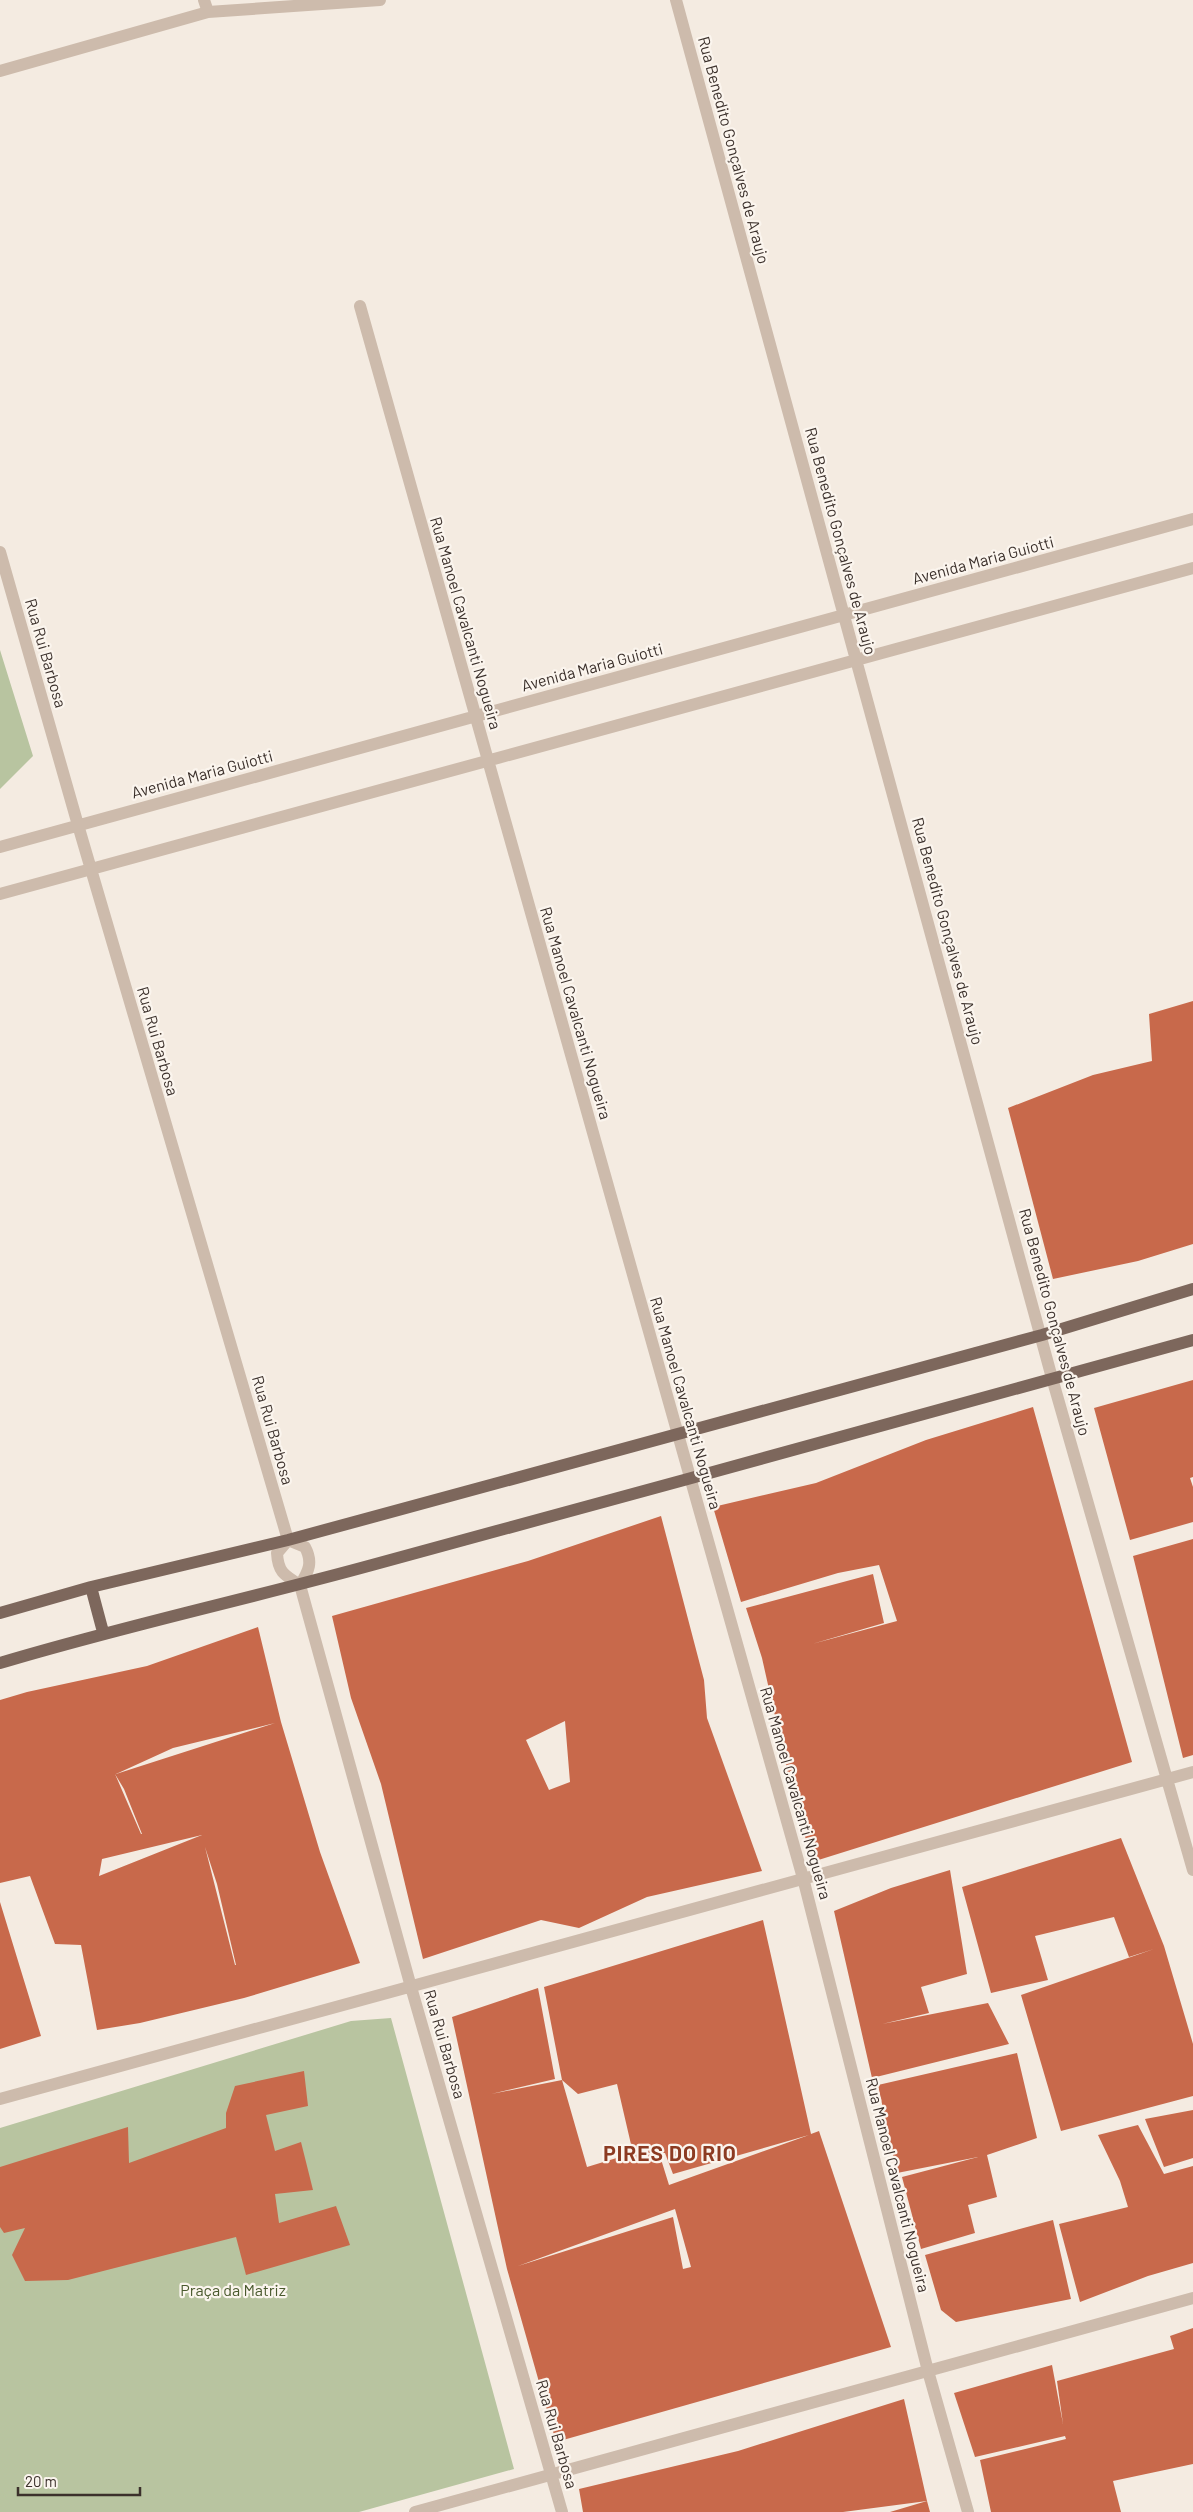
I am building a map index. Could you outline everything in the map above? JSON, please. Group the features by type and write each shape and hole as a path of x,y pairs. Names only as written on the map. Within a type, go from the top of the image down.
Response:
{"main road":[{"path":"0,1613 91,1587 288,1540 1042,1335 1193,1289"},
{"path":"0,1663 103,1632 300,1585 1193,1340"},
{"path":"91,1587 103,1632"}],"street":[{"path":"204,0 208,12"},
{"path":"0,71 208,12 380,0"},
{"name":"Rua Benedito Gonçalves de Araujo","path":"676,0 1042,1335 1052,1378 1193,1870"},
{"name":"Rua Manoel Cavalcanti Nogueira","path":"360,306 803,1878 928,2371 968,2512"},
{"name":"Avenida Maria Guiotti","path":"0,846 1193,519"},
{"name":"Rua Rui Barbosa","path":"0,552 78,825 288,1540"},
{"path":"0,894 1193,568"},
{"path":"288,1540 305,1546 310,1556 310,1570 300,1585 284,1575 278,1565 277,1553 288,1540"},
{"name":"Rua Rui Barbosa","path":"300,1585 412,1987 562,2512"},
{"path":"0,2100 1193,1772"},
{"path":"415,2512 1193,2298"}],"green space":[{"path":"0,650 33,756 0,789"},
{"name":"Praça da Matriz","path":"391,2018 514,2469 359,2512 0,2512 0,2128 351,2021"}],"building":[{"path":"1193,1001 1193,1244 1138,1261 1053,1279 1008,1108 1093,1075 1152,1061 1149,1014"},
{"path":"1193,1380 1193,1477 1190,1478 1193,1487 1193,1522 1130,1540 1094,1408"},
{"path":"1033,1407 1132,1762 812,1862 788,1774 762,1658 746,1608 873,1574 884,1623 812,1644 897,1621 879,1565 838,1573 741,1602 713,1507 816,1483 926,1440"},
{"path":"661,1516 704,1680 707,1718 762,1871 647,1897 579,1928 541,1920 423,1959 381,1784 351,1698 332,1616 528,1561","holes":["565,1721 570,1782 549,1790 526,1740"]},
{"path":"1193,1539 1193,1755 1183,1758 1133,1556"},
{"path":"258,1627 281,1722 320,1852 360,1963 244,1998 140,2023 97,2030 81,1945 55,1944 30,1876 0,1883 0,1700 27,1692 147,1666","holes":["275,1723 116,1774 173,1748","115,1774 124,1789 141,1834","202,1835 99,1876 102,1859","205,1847 217,1884 235,1965"]},
{"path":"1121,1838 1164,1946 1193,2044 1193,2096 1061,2131 1021,1995 1154,1949 1129,1957 1114,1917 1035,1936 1048,1980 991,1993 962,1887"},
{"path":"950,1870 967,1974 921,1987 929,2013 882,2024 988,2003 1009,2044 872,2078 834,1911 891,1888"},
{"path":"0,1902 41,2036 0,2049"},
{"path":"763,1920 811,2134 819,2131 891,2347 556,2442 507,2269 452,2017 538,1988 555,2079 491,2094 562,2080 544,1987","holes":["562,2080 578,2094 617,2084 633,2153 587,2167","809,2135 669,2185 660,2156 634,2153 665,2153 673,2174","675,2209 691,2267 683,2269 673,2217 518,2266"]},
{"path":"1017,2053 1037,2138 987,2155 997,2197 968,2205 975,2233 921,2249 902,2177 978,2157 897,2173 878,2085"},
{"path":"304,2071 308,2106 266,2115 275,2151 301,2142 313,2190 275,2194 279,2223 336,2206 350,2245 246,2275 236,2237 68,2280 25,2281 12,2255 25,2228 4,2233 0,2227 0,2167 128,2127 129,2163 226,2128 226,2113 235,2086"},
{"path":"1193,2110 1193,2158 1164,2167 1145,2119"},
{"path":"1138,2125 1164,2174 1193,2166 1193,2263 1148,2276 1080,2302 1059,2224 1128,2207 1120,2181 1098,2135"},
{"path":"1053,2220 1071,2299 956,2322 941,2310 925,2255"},
{"path":"1193,2328 1193,2464 1113,2481 1121,2512 991,2512 980,2460 1066,2439 1065,2436 975,2457 954,2393 1052,2365 1063,2424 1057,2381 1174,2349 1170,2336"},
{"path":"904,2399 927,2501 843,2512 583,2512 579,2489 738,2451"},
{"path":"927,2501 930,2512 890,2512"}],"district":[{"name":"PIRES DO RIO","path":"670,2154"}]}
